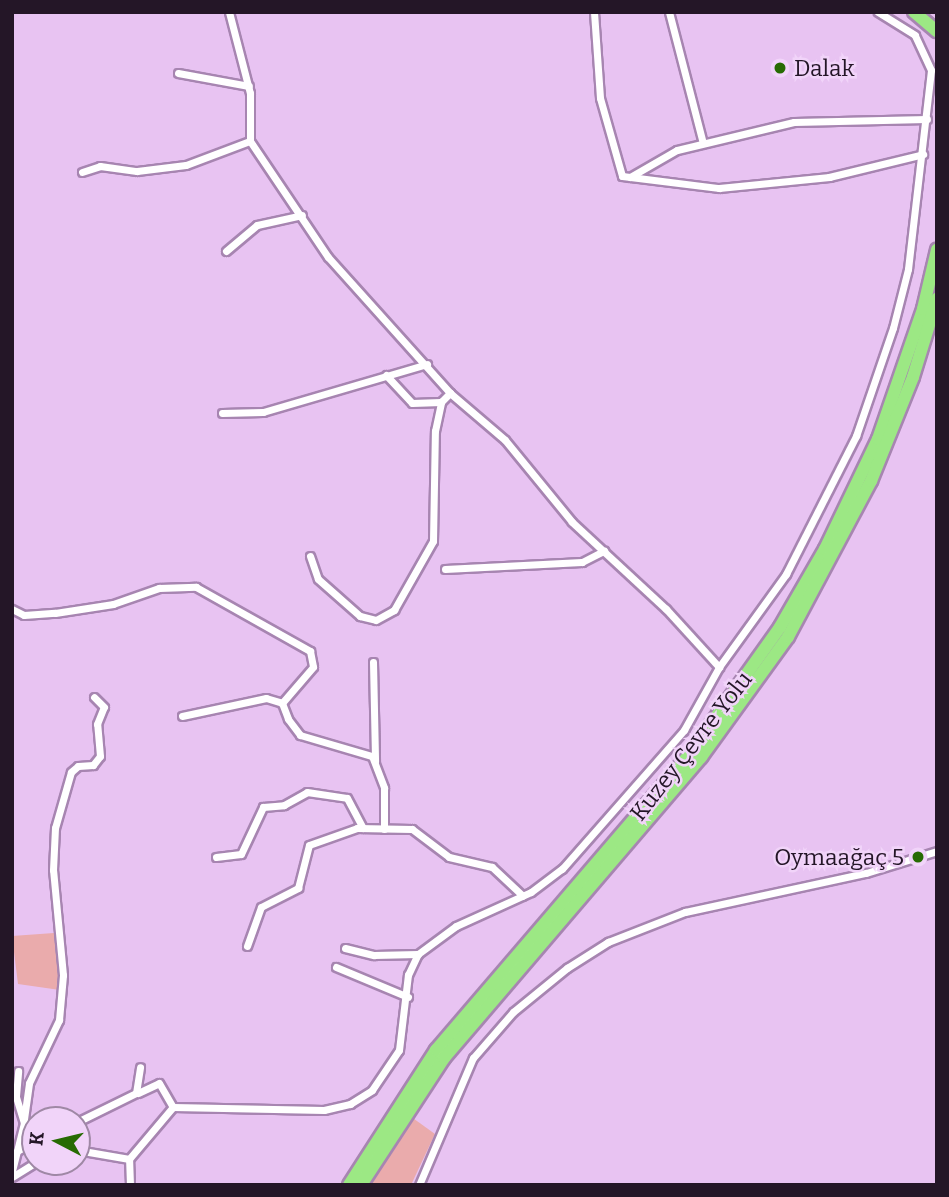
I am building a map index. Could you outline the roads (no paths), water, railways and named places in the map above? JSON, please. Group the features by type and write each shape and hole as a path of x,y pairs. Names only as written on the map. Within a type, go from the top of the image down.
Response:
{"highway":[{"path":"914,12 937,31"},
{"name":"Kuzey Çevre Yolu","path":"349,1185 404,1094 444,1040 691,752 780,627 825,549 878,439 923,309 937,250"},
{"name":"Kuzey Çevre Yolu","path":"361,1185 412,1101 461,1036 701,757 788,637 872,481 913,377 936,303"}],"street":[{"path":"229,12 249,86 250,141 328,257 427,364 450,393 498,433 560,509 667,609 719,667"},
{"path":"594,12 600,98 622,176 707,188 801,181 923,154"},
{"path":"669,12 703,144"},
{"path":"173,1107 294,1111 350,1104 372,1090 394,1063 404,1031 408,975 418,954 467,920 523,896 562,869 676,740 719,667 800,551 856,436 904,289 932,78 927,55 909,30 878,12"},
{"path":"178,73 249,86"},
{"path":"630,177 665,155 808,120 926,119"},
{"path":"82,172 100,166 137,171 186,165 250,141"},
{"path":"226,251 257,225 302,215"},
{"path":"222,413 263,412 427,364"},
{"path":"386,375 412,402 441,402"},
{"path":"310,556 318,579 360,616 376,620 394,610 435,534 436,431 441,402 450,393"},
{"path":"445,569 582,562 604,551"},
{"path":"12,609 24,615 55,613 113,604 159,588 196,587 312,653 313,667 282,703"},
{"path":"373,662 375,761 384,788 384,828"},
{"path":"25,1106 29,1083 60,1020 63,975 53,870 55,828 71,772 78,766 93,765 100,757 97,724 104,707 94,697"},
{"path":"182,716 266,698 282,703"},
{"path":"282,703 289,724 300,735 365,752 375,761"},
{"path":"216,856 241,854 263,807 284,805 307,792 347,798 363,828"},
{"path":"247,946 261,907 298,888 310,844 363,828 412,830 449,857 492,867 523,896"},
{"path":"419,1185 473,1058 513,1012 567,968 608,942 685,912 866,873 937,851"},
{"path":"345,948 374,955 418,954"},
{"path":"336,967 408,997"},
{"path":"136,1093 140,1067"},
{"path":"18,1070 16,1097 21,1113"},
{"path":"91,1115 159,1083 173,1107"},
{"path":"130,1185 129,1159 173,1107"},
{"path":"12,1171 21,1131"},
{"path":"91,1152 129,1159"}],"place":[{"name":"Dalak","path":"780,68"},
{"name":"Oymaağaç 5","path":"918,857"}]}
